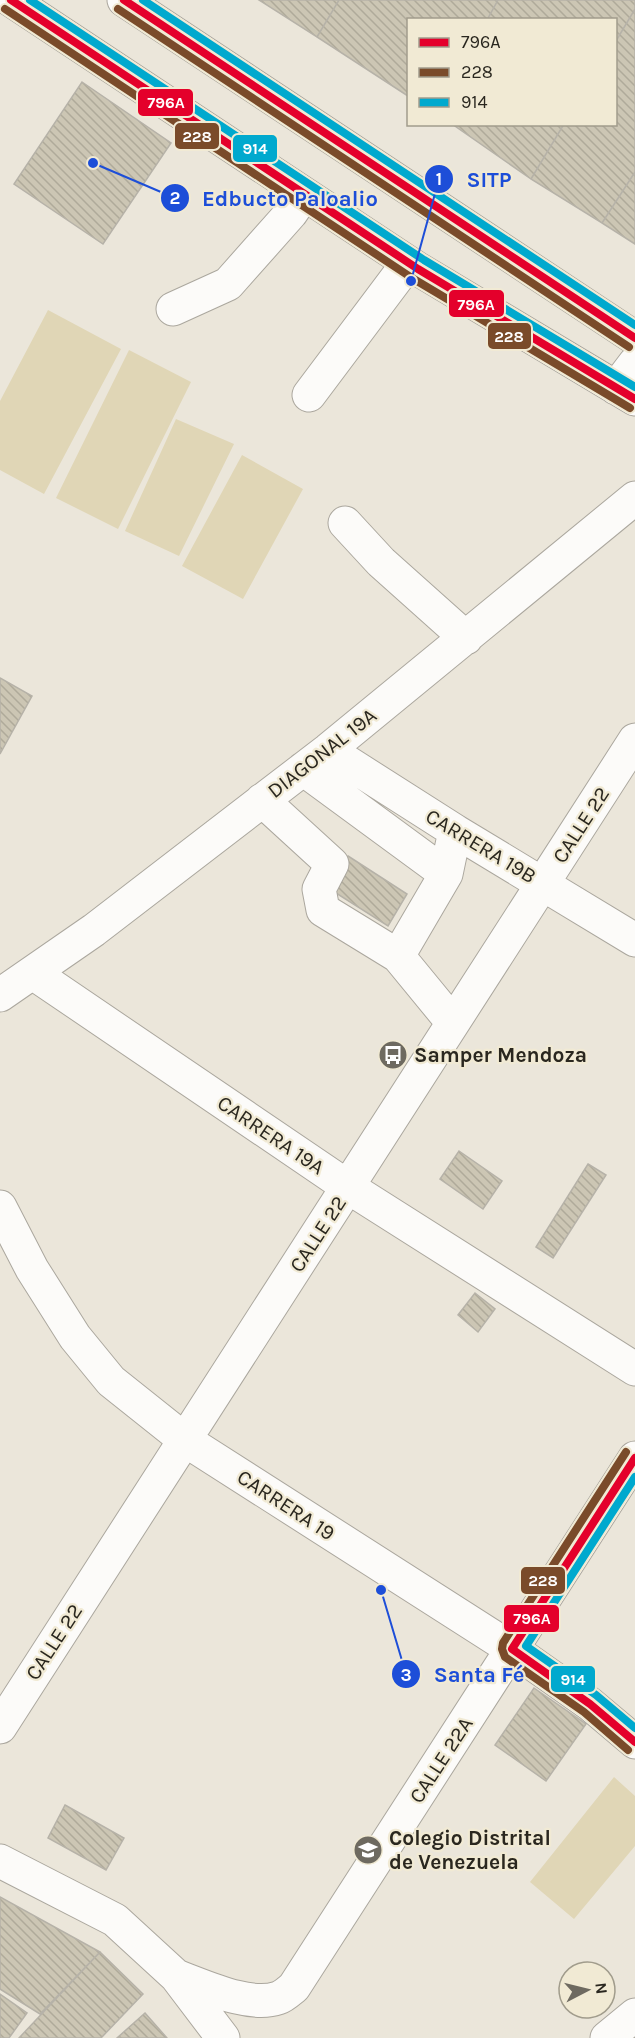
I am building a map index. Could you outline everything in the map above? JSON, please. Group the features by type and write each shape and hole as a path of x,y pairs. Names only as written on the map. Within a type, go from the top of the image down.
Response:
{"street":[{"path":"11,0 408,263 629,383"},
{"path":"124,0 635,338"},
{"path":"173,309 228,284 291,213 304,194"},
{"path":"309,395 408,263"},
{"name":"DIAGONAL 19A","path":"0,995 94,930 315,759 635,498"},
{"path":"345,523 381,562 466,638"},
{"name":"CALLE 22","path":"0,1727 635,740"},
{"path":"315,759 446,874"},
{"name":"CARRERA 19B","path":"315,759 455,831 635,940"},
{"path":"262,800 332,864 319,889 323,910 398,956 453,1023"},
{"path":"398,956 446,874 455,831"},
{"name":"CARRERA 19A","path":"33,973 348,1187 635,1369"},
{"name":"CARRERA 19","path":"0,1207 32,1269 75,1337 111,1381 185,1440 512,1649 590,1704 635,1742"},
{"name":"CALLE 22A","path":"177,1976 245,1999 265,2000 280,1997 294,1987 635,1458"},
{"path":"0,1860 115,1920 177,1976 223,2038"},
{"path":"606,2038 635,2015"}],"shaded area":[{"path":"48,310 121,349 44,494 0,470 0,401"},
{"path":"129,350 191,382 118,529 56,498"},
{"path":"176,419 234,444 179,556 125,531"},
{"path":"242,455 303,489 243,599 182,566"},
{"path":"614,1777 635,1796 635,1846 574,1919 530,1882"}],"building":[{"path":"259,0 339,0 317,37"},
{"path":"339,0 498,0 488,18 407,18 407,95 317,37"},
{"path":"498,0 635,0 635,9 617,39 617,18 488,18"},
{"path":"635,9 635,172 602,223 531,179 563,126 617,126 617,39"},
{"path":"82,82 171,143 103,244 14,184"},
{"path":"455,126 563,126 531,179"},
{"path":"635,172 635,244 602,223"},
{"path":"0,678 32,696 0,754"},
{"path":"348,856 407,894 388,926 328,888"},
{"path":"459,1151 502,1181 483,1209 440,1179"},
{"path":"588,1164 606,1175 553,1258 536,1247"},
{"path":"475,1293 495,1309 478,1332 458,1315"},
{"path":"534,1688 586,1724 546,1781 495,1745"},
{"path":"65,1805 124,1838 106,1870 48,1838"},
{"path":"0,1897 100,1952 40,2014 0,1989"},
{"path":"100,1952 143,1994 101,2038 19,2038"},
{"path":"0,1994 27,2013 9,2038 0,2038"},
{"path":"145,2013 167,2038 117,2038"}],"transit line":[{"name":"796A","path":"11,0 418,269 635,399"},
{"name":"914","path":"30,0 424,260 635,387"},
{"name":"796A","path":"124,0 635,338"},
{"name":"914","path":"143,0 635,325"},
{"name":"228","path":"5,9 412,278 630,408"},
{"name":"228","path":"118,9 629,347"},
{"name":"228","path":"626,1452 503,1643 502,1649 505,1657 584,1712 628,1750"},
{"name":"796A","path":"635,1458 512,1649 590,1704 635,1742"},
{"name":"914","path":"635,1477 526,1646 596,1695 635,1728"}],"place":[{"name":"Edbucto Paloalio","path":"93,163"},
{"name":"SITP","path":"411,281"},
{"name":"Samper Mendoza","path":"393,1055"},
{"name":"Santa Fé","path":"381,1590"},
{"name":"Colegio Distrital de Venezuela","path":"368,1850"}]}
